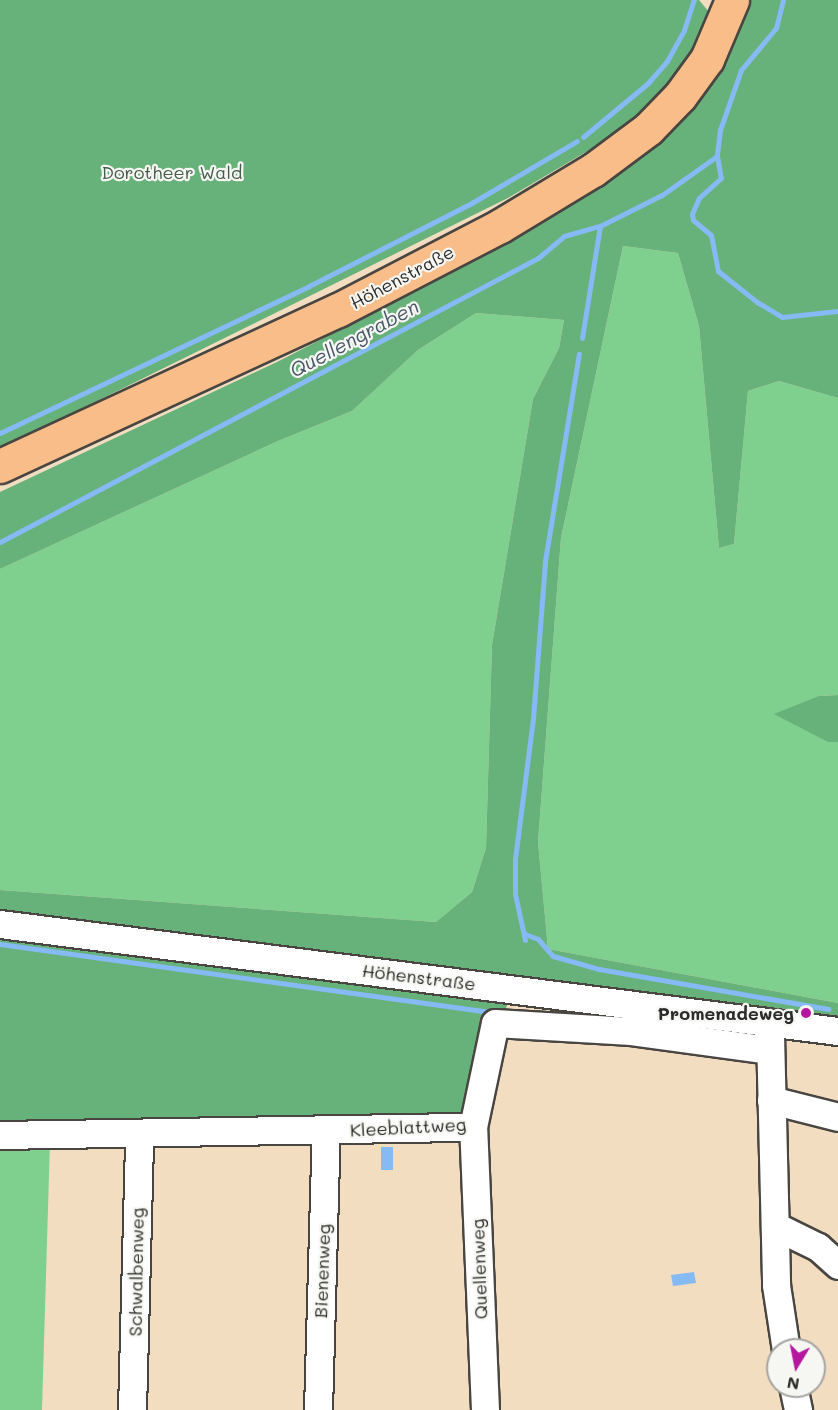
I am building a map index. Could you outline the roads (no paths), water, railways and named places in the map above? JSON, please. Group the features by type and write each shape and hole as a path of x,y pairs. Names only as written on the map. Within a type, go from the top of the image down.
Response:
{"main road":[{"name":"Höhenstraße","path":"0,466 339,310 500,226 593,170 648,129 680,96 707,59 732,0"}],"street":[{"name":"Höhenstraße","path":"0,924 524,989 838,1031"},
{"path":"770,1021 776,1285 784,1338"},
{"name":"Kleeblattweg","path":"0,1135 473,1127 495,1023 631,1031 769,1050"},
{"path":"771,1100 838,1117"},
{"name":"Quellenweg","path":"473,1127 485,1410"},
{"name":"Bienenweg","path":"318,1410 326,1131"},
{"name":"Schwalbenweg","path":"132,1410 140,1134"},
{"path":"775,1226 818,1247 838,1265"}],"water":[{"path":"381,1147 393,1147 393,1170 381,1170"},
{"path":"694,1272 696,1283 673,1286 671,1275"}],"waterway":[{"path":"583,137 648,83 667,61 684,30 694,0"},
{"path":"783,0 776,28 741,70 720,130 717,156 721,178 699,198 692,214 693,220 711,235 718,271 757,302 782,317 838,311"},
{"path":"0,433 309,286 470,204 577,141"},
{"name":"Quellengraben","path":"0,542 538,258 564,236 600,226 662,195 717,156"},
{"path":"582,338 600,226"},
{"path":"525,940 515,894 515,859 533,718 545,561 579,354"},
{"path":"525,934 538,939 553,956 599,969 829,1009"},
{"path":"0,944 488,1012"}],"place":[{"name":"Promenadeweg","path":"806,1013"}],"park label":[{"name":"Dorotheer Wald","path":"172,172"}]}
